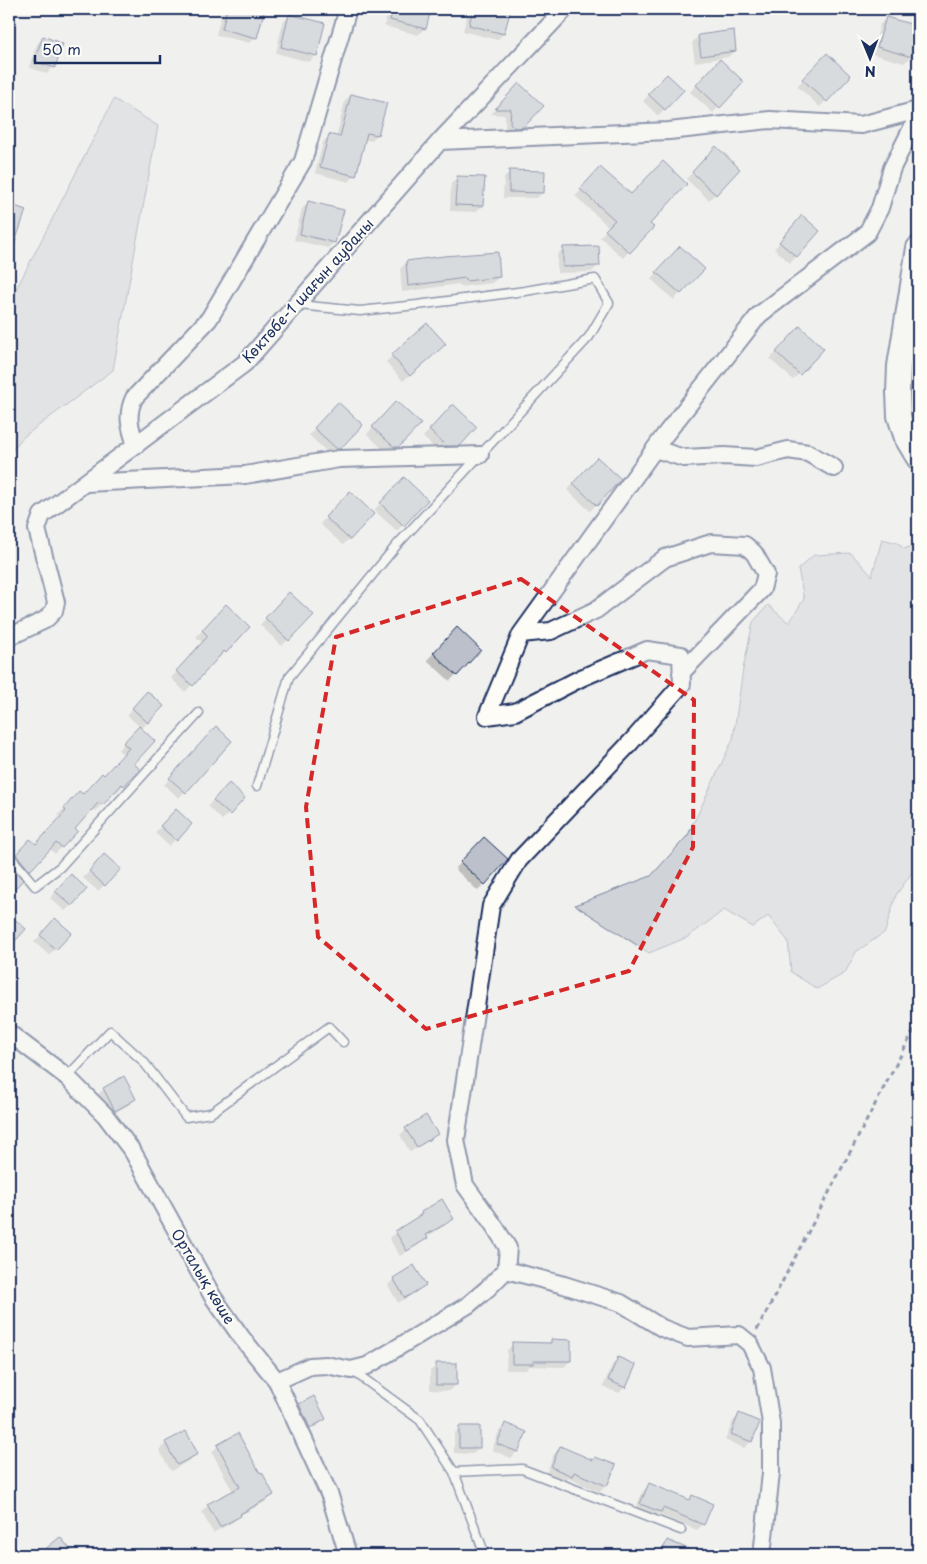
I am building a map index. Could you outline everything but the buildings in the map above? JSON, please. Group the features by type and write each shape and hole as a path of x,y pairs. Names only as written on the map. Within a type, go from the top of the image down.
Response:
{"main road":[{"path":"918,248 900,366 898,392 899,416 906,438 918,458"}],"street":[{"path":"136,445 129,424 129,413 134,398 209,319 303,160 348,9"},
{"name":"Көктөбе-1 шағын ауданы","path":"9,637 45,620 54,611 56,602 37,529 42,515 244,363 440,141 565,9"},
{"path":"440,141 670,131 770,120 861,125 918,110"},
{"path":"277,1382 310,1366 326,1365 351,1370 367,1366 468,1305 506,1270 508,1248 465,1185 456,1140 491,906 519,860 631,742 682,684 681,655 647,650 580,678 515,712 487,716 521,634 655,449 759,315 867,233 880,208 892,168 918,116"},
{"path":"655,449 684,458 724,456 756,458 788,450 808,453 834,468"},
{"path":"86,483 245,475 339,459 480,455"},
{"path":"521,634 551,631 596,610 664,558 712,543 745,545 754,553 766,574 762,589 681,673"},
{"name":"Орталық көше","path":"9,1033 67,1077 105,1116 133,1152 213,1297 277,1382 330,1496 348,1555"},
{"path":"506,1270 564,1285 621,1303 662,1328 688,1338 739,1335 750,1344 762,1368 771,1423 772,1473 762,1555"}],"lane":[{"path":"257,786 289,677 396,546 589,337 609,303 594,278 525,291 360,311 296,305"},
{"path":"9,855 35,886 60,867 199,713"},
{"path":"67,1077 110,1031 143,1060 186,1117 211,1113 329,1027 343,1042"},
{"path":"351,1370 420,1420 454,1472 485,1555"},
{"path":"454,1472 522,1469 681,1530"}],"path":[{"path":"750,1344 914,1030 918,1015"}],"highlighted area":[{"path":"521,579 694,700 693,847 629,971 426,1029 318,937 306,807 336,637"}],"shaded area":[{"path":"114,99 158,126 113,370 22,438 9,455 9,303"},
{"path":"882,539 898,543 904,549 918,544 918,864 896,895 885,932 856,952 845,973 817,989 791,972 788,941 768,916 753,927 724,910 688,937 649,953 575,905 651,876 688,835 733,739 743,669 753,622 768,605 789,623 804,599 798,569 814,555 851,553 872,576"}]}
